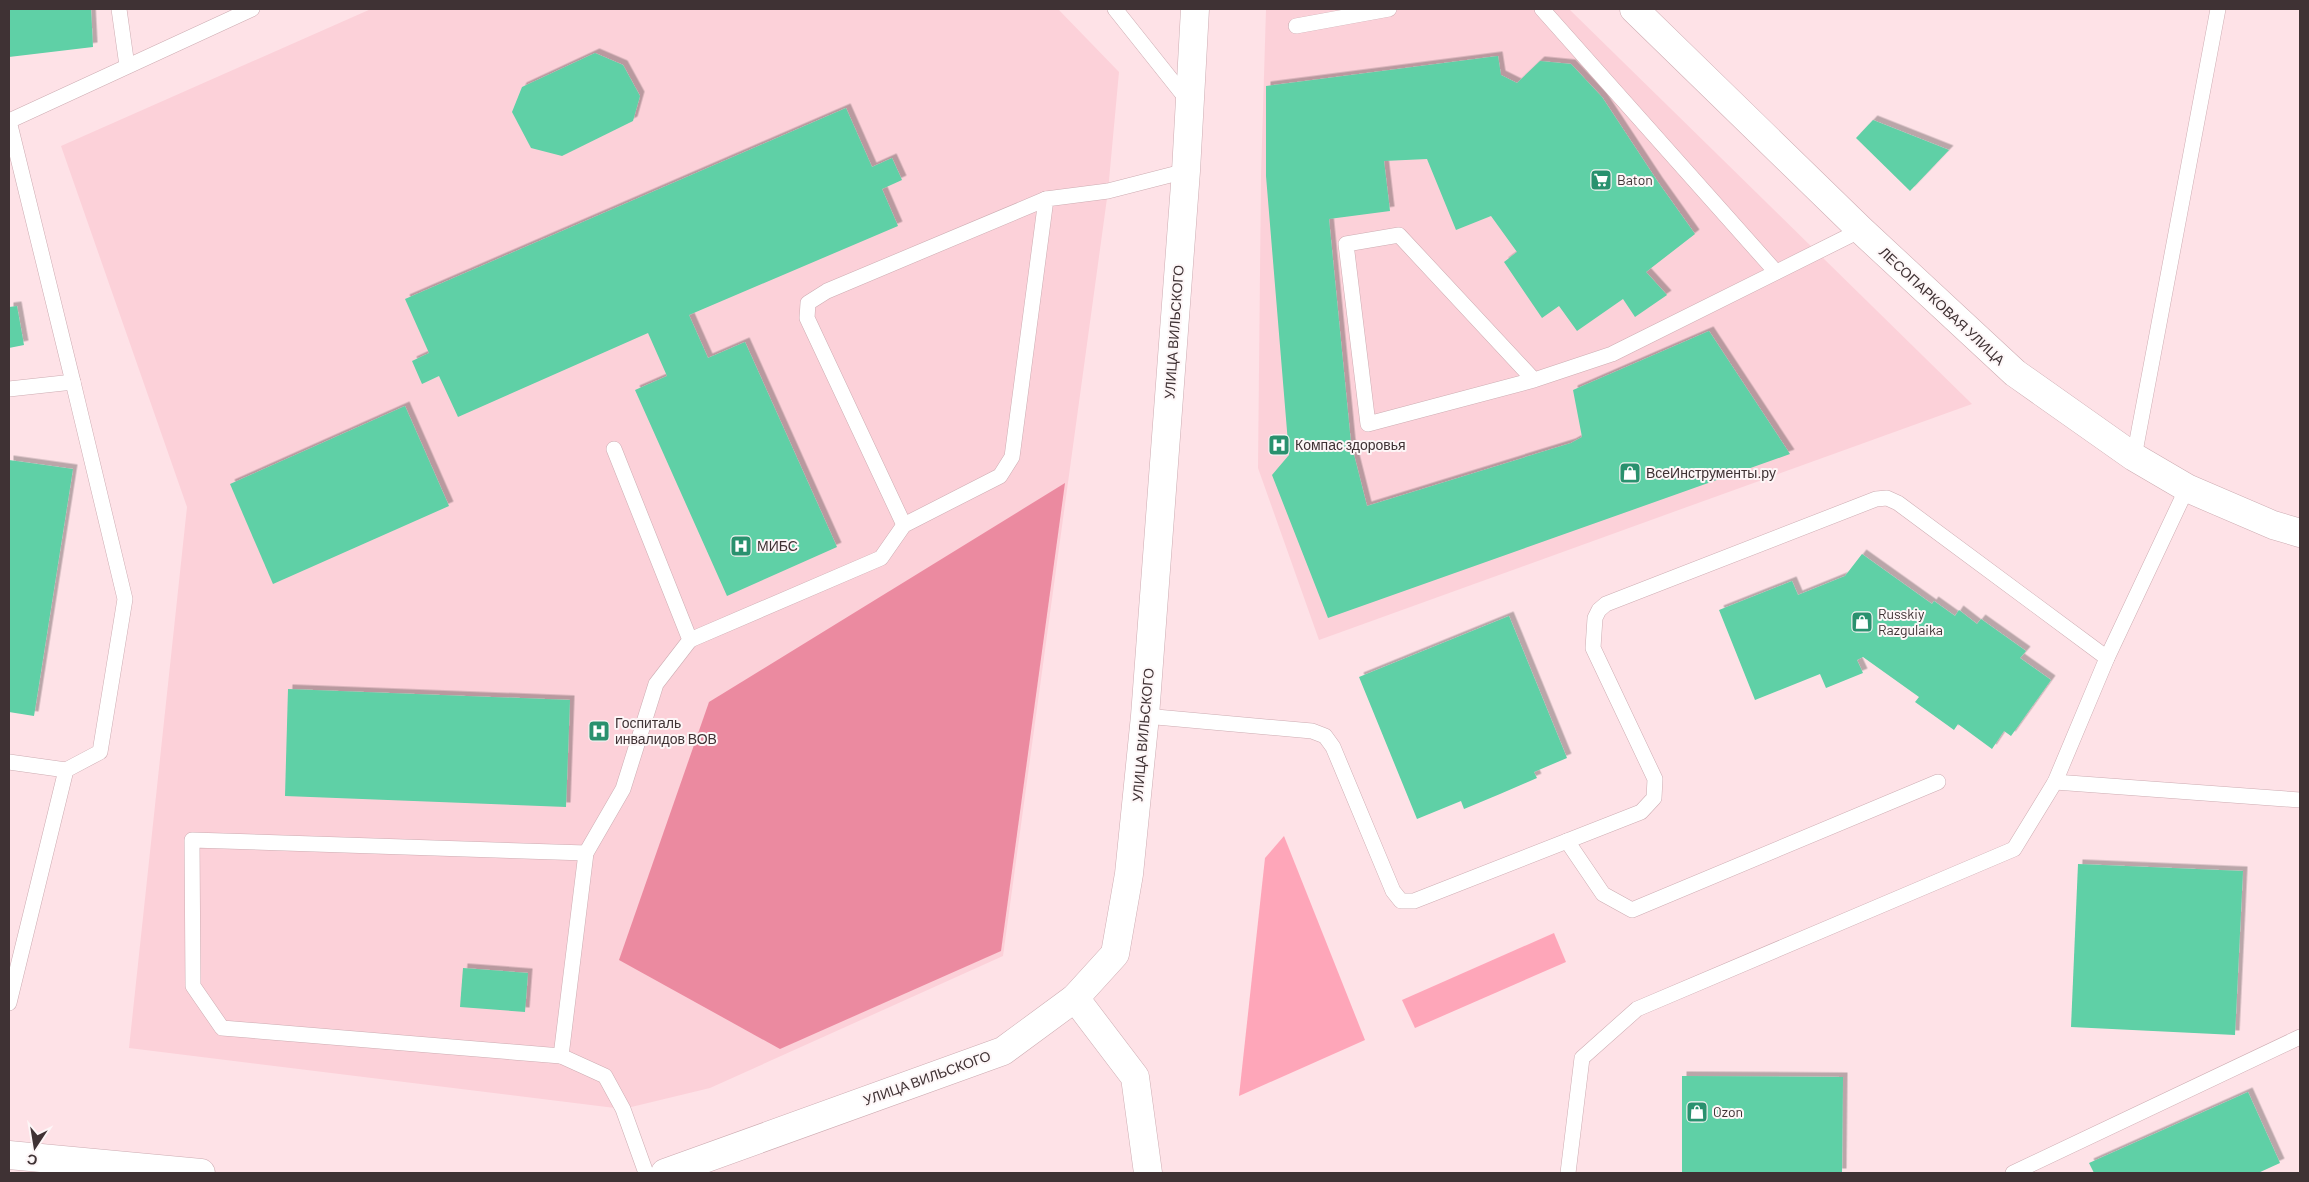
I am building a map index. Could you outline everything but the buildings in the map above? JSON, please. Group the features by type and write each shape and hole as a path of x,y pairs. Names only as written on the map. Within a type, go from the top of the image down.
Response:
{"street":[{"name":"УЛИЦА ВИЛЬСКОГО","path":"665,1173 1003,1051 1075,998 1115,954 1129,874 1146,716 1186,171 1195,9"},
{"name":"ЛЕСОПАРКОВАЯ УЛИЦА","path":"1634,9 1860,230 2015,373 2134,457 2188,488 2300,534"},
{"path":"1075,998 1135,1077 1148,1173"},
{"path":"9,1155 201,1173"}],"lane":[{"path":"119,9 127,66"},
{"path":"9,762 66,770 100,752 126,599 9,120 252,9"},
{"path":"1115,9 1190,103"},
{"path":"1296,26 1389,9"},
{"path":"1542,9 1776,272"},
{"path":"2134,457 2218,9"},
{"path":"904,525 807,318 808,303 827,290 1046,199 1108,191 1186,171"},
{"path":"561,1056 586,853 623,789 656,684 690,640 881,558 904,525 1000,476 1012,457 1046,199"},
{"path":"1534,380 1399,235 1346,244 1368,424 1534,380 1612,354 1860,230"},
{"path":"9,388 73,382"},
{"path":"614,449 690,640"},
{"path":"1568,1173 1582,1058 1637,1009 2014,849 2055,782 2107,658 2188,488"},
{"path":"1146,716 1312,731 1325,736 1333,747 1392,891 1401,901 1414,901 1641,812 1654,798 1654,779 1593,648 1595,618 1599,610 1606,604 1876,499 1887,498 1898,503 2107,658"},
{"path":"9,1003 66,770"},
{"path":"1567,841 1603,894 1632,910 1938,782"},
{"path":"2055,782 2300,800"},
{"path":"586,853 192,840 193,986 222,1028 561,1056 605,1076 623,1109 646,1173"},
{"path":"2014,1173 2300,1037"}],"shaded area":[{"name":"Госпиталь инвалидов ВОВ","path":"371,9 1058,9 1119,72 1108,191 1003,956 710,1088 623,1109 129,1048 187,507 61,146"},
{"path":"1266,9 1569,9 1972,404 1319,640 1258,468 1261,176"},
{"path":"1065,483 1001,951 780,1049 619,960 709,702"},
{"path":"1284,836 1365,1040 1239,1096 1265,858"},
{"path":"1554,933 1566,962 1415,1028 1402,1000"}],"place":[{"name":"Baton","path":"1601,180"},
{"name":"Компас здоровья","path":"1279,445"},
{"name":"ВсеИнструменты.ру","path":"1630,473"},
{"name":"МИБС","path":"741,546"},
{"name":"Russkiy Razgulaika","path":"1862,622"},
{"name":"Госпиталь инвалидов ВОВ","path":"599,731"},
{"name":"Ozon","path":"1697,1112"}]}
